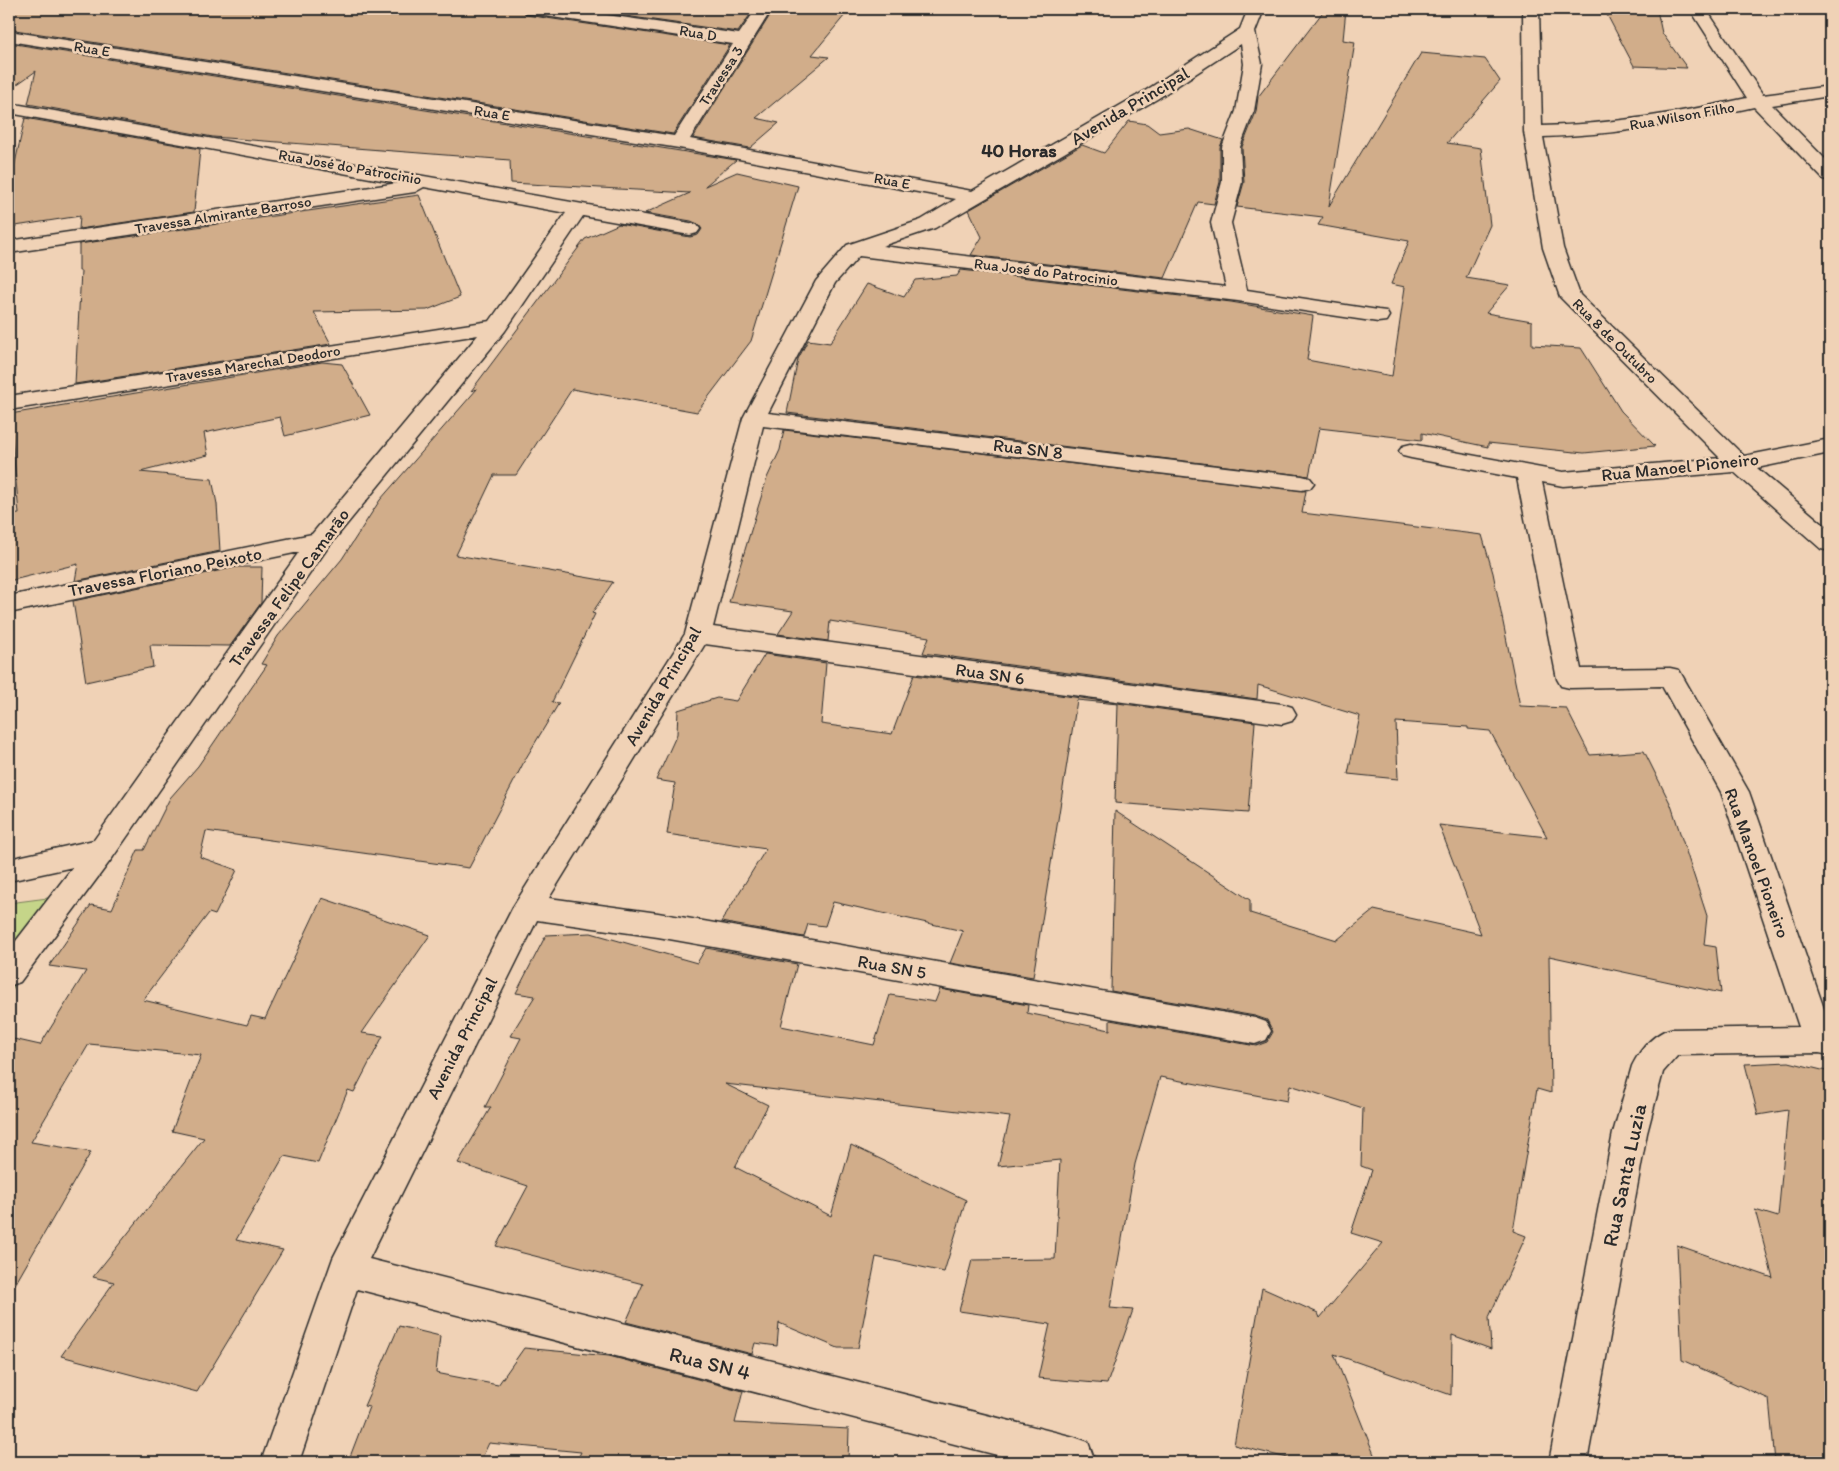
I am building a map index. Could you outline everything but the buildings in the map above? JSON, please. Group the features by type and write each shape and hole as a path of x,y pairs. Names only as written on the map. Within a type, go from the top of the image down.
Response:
{"street":[{"name":"Rua D","path":"532,9 744,40"},
{"name":"Travessa 3","path":"679,142 764,9"},
{"name":"Rua 8 de Outubro","path":"1531,9 1532,132 1553,248 1570,298 1739,464 1830,543"},
{"path":"1698,9 1758,101 1830,175"},
{"path":"1238,295 1221,223 1232,182 1231,147 1245,111 1253,64 1251,20"},
{"name":"Avenida Principal","path":"280,1462 346,1270 528,907 698,634 754,418 826,281 854,249 928,224 975,197 1151,95 1251,20"},
{"name":"Rua E","path":"9,36 679,142 975,197"},
{"name":"Rua Wilson Filho","path":"1532,132 1597,130 1664,121 1758,101 1830,92"},
{"name":"Rua José do Patrocinio","path":"9,108 690,229"},
{"name":"Travessa Almirante Barroso","path":"9,247 438,183"},
{"name":"Travessa Felipe Camarão","path":"9,973 103,849 320,540 497,326 578,209"},
{"name":"Rua José do Patrocinio","path":"854,249 1238,295 1378,316"},
{"name":"Travessa Marechal Deodoro","path":"9,403 497,326"},
{"name":"Rua SN 8","path":"754,418 1302,483"},
{"name":"Rua Manoel Pioneiro","path":"1411,451 1563,479 1739,464 1830,446"},
{"name":"Rua Manoel Pioneiro","path":"1528,472 1570,679 1670,677 1735,792 1824,1041"},
{"name":"Travessa Floriano Peixoto","path":"9,604 320,540"},
{"name":"Rua SN 6","path":"698,634 1282,714"},
{"path":"9,870 103,849"},
{"name":"Rua SN 5","path":"528,907 658,926 1255,1032"},
{"name":"Rua Santa Luzia","path":"1568,1462 1630,1133 1648,1066 1670,1042 1824,1041"},
{"name":"Rua SN 4","path":"346,1270 1074,1456"}],"green space":[{"path":"63,896 16,982 9,996 9,903"}],"district":[{"name":"40 Horas","path":"1019,150"}]}
